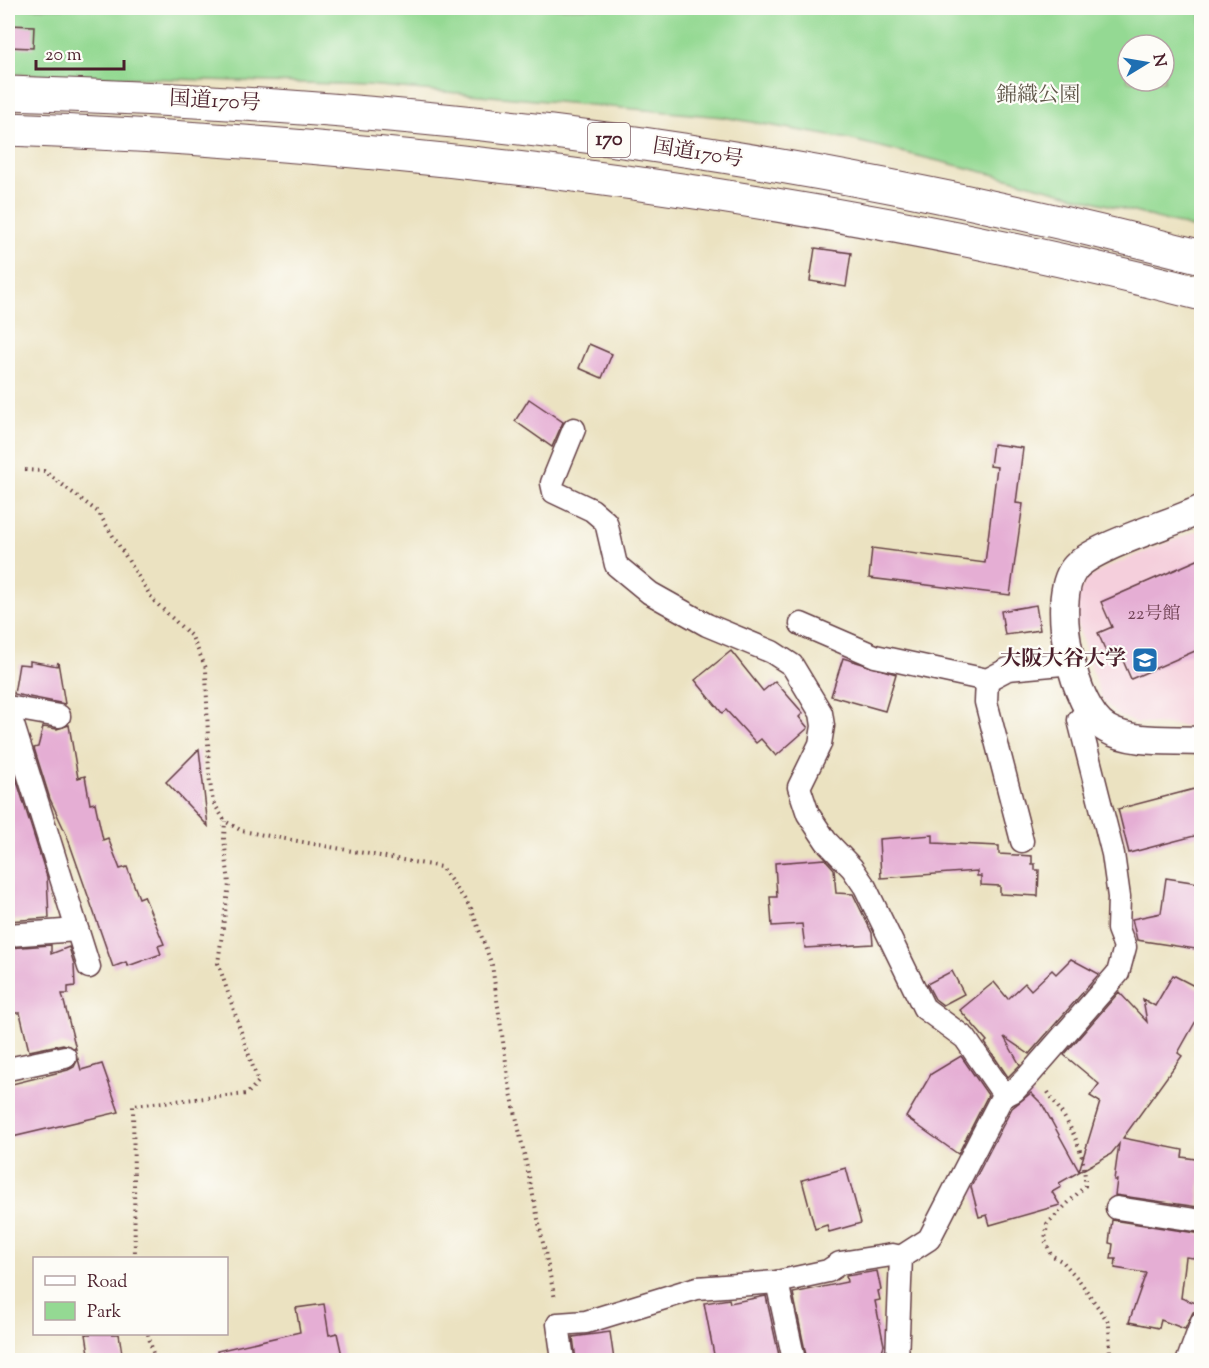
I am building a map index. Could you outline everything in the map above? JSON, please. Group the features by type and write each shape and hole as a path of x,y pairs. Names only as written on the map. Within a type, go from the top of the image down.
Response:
{"highway":[{"name":"国道170号","path":"8,93 296,107 448,120 602,138 912,191 1069,224 1202,257"},
{"name":"国道170号","path":"8,129 197,138 388,153 626,180 879,222 1202,294"}],"street":[{"path":"574,429 552,483 554,492 592,510 606,522 616,565 650,593 707,625 772,652 792,665 821,713 823,726 820,744 799,787 808,814 826,841 852,868 865,886 924,1008 965,1038 1005,1096"},
{"path":"1202,509 1093,554 1074,568 1065,585 1063,608 1065,631 1073,663 1089,708 1105,728 1123,736 1202,741"},
{"path":"801,624 875,656 987,680 1008,669 1073,663"},
{"path":"987,680 986,702 1022,841"},
{"path":"59,716 8,708 89,967"},
{"path":"563,1360 558,1324 586,1322 697,1288 777,1282 828,1271 840,1263 892,1255 901,1257 929,1239 1002,1097 1014,1091 1029,1075 1118,973 1125,947 1118,929 1119,897 1113,854 1079,720 1089,708"},
{"path":"8,934 77,930"},
{"path":"8,1069 65,1057"},
{"path":"1117,1208 1202,1221"},
{"path":"897,1360 901,1257"},
{"path":"777,1282 794,1360"},
{"path":"1188,1360 1202,1322"}],"path":[{"path":"25,470 44,471 98,512 153,600 192,637 206,668 209,776 213,801 225,821 242,831 441,867 471,908 492,965 509,1083 558,1324"},
{"path":"135,1257 133,1105 247,1094 258,1082 218,963 229,884 224,838 225,821"},
{"path":"1029,1075 1046,1090 1073,1130 1086,1164 1085,1186 1047,1224 1045,1240 1052,1255 1063,1262 1079,1280 1109,1323 1110,1360"},
{"path":"148,1335 155,1360"}],"shaded area":[{"name":"大阪大谷大学","path":"1201,529 1201,727 1134,723 1116,714 1101,698 1076,621 1076,601 1085,581 1105,568"}],"green space":[{"name":"錦織公園","path":"8,8 1201,8 1201,230 1004,177 848,139 723,117 368,85 8,74"}],"building":[{"path":"8,25 34,26 33,48 8,47"},
{"path":"815,248 851,253 846,287 810,281"},
{"path":"589,344 612,354 602,378 579,368"},
{"path":"529,399 563,422 552,447 515,421"},
{"path":"993,444 1023,448 1016,503 1023,504 1010,595 869,578 872,548 985,563 997,467 990,466"},
{"path":"1202,558 1202,648 1131,679 1121,656 1110,661 1098,633 1112,627 1101,602"},
{"path":"1036,605 1040,630 1005,635 1001,611"},
{"path":"731,651 763,691 775,681 803,713 799,717 808,728 776,756 761,739 756,743 726,710 722,713 695,680"},
{"path":"843,658 896,674 885,711 831,696"},
{"path":"30,661 57,666 58,662 65,704 14,694 19,664 30,665"},
{"path":"69,725 78,778 85,776 90,804 95,803 103,840 108,838 120,869 127,867 139,898 144,896 164,944 158,946 161,954 128,966 126,962 113,967 67,836 50,799 34,748 38,747 43,727 57,729"},
{"path":"199,749 208,826 166,782"},
{"path":"8,753 47,877 49,918 8,921"},
{"path":"1202,787 1202,834 1129,853 1118,809"},
{"path":"933,835 933,843 999,846 999,854 1032,856 1035,870 1039,870 1038,896 1000,894 1000,886 981,885 981,876 977,876 977,871 881,878 879,839"},
{"path":"825,859 834,869 836,893 853,894 872,933 873,944 805,948 802,924 772,926 770,897 777,897 775,863"},
{"path":"1166,878 1198,883 1198,891 1202,892 1202,950 1137,940 1132,919 1161,913"},
{"path":"51,945 51,954 69,947 74,964 75,986 68,987 68,994 62,994 76,1049 63,1044 29,1051 20,1013 8,1013 8,948"},
{"path":"1071,959 1099,974 1029,1054 1004,1037 1020,1065 1008,1077 985,1043 987,1041 960,1010 994,982 1008,999 1025,983 1031,990 1052,970 1056,974"},
{"path":"952,971 964,994 943,1005 935,999 927,984"},
{"path":"1173,975 1202,990 1202,1010 1178,1053 1182,1056 1123,1138 1183,1150 1182,1157 1202,1160 1198,1207 1115,1195 1117,1180 1114,1180 1119,1144 1111,1154 1059,1183 1061,1187 1052,1192 1060,1205 990,1225 987,1215 979,1217 971,1187 1012,1108 1031,1093 1042,1104 1079,1171 1100,1102 1090,1096 1099,1084 1064,1055 1119,992 1147,1022 1143,999 1155,1006"},
{"path":"961,1056 988,1095 958,1154 906,1117 931,1074"},
{"path":"78,1059 81,1070 102,1064 119,1112 8,1138 8,1085 68,1070 74,1067"},
{"path":"846,1168 861,1223 829,1232 827,1225 815,1229 802,1180"},
{"path":"1112,1220 1202,1234 1202,1259 1186,1257 1181,1298 1202,1305 1202,1309 1193,1312 1185,1329 1161,1320 1159,1328 1129,1322 1146,1273 1115,1268 1116,1259 1111,1259 1113,1244 1109,1243"},
{"path":"877,1271 881,1290 878,1291 880,1300 875,1301 884,1345 882,1351 884,1360 807,1360 793,1293 847,1282 846,1276"},
{"path":"766,1296 780,1360 715,1360 704,1303 729,1299 730,1303"},
{"path":"324,1304 329,1335 337,1333 343,1360 218,1360 217,1351 300,1332 296,1308"},
{"path":"610,1332 614,1360 576,1360 573,1337"},
{"path":"86,1335 119,1335 123,1360 90,1360"}],"place":[{"name":"大阪大谷大学","path":"1145,660"}]}
